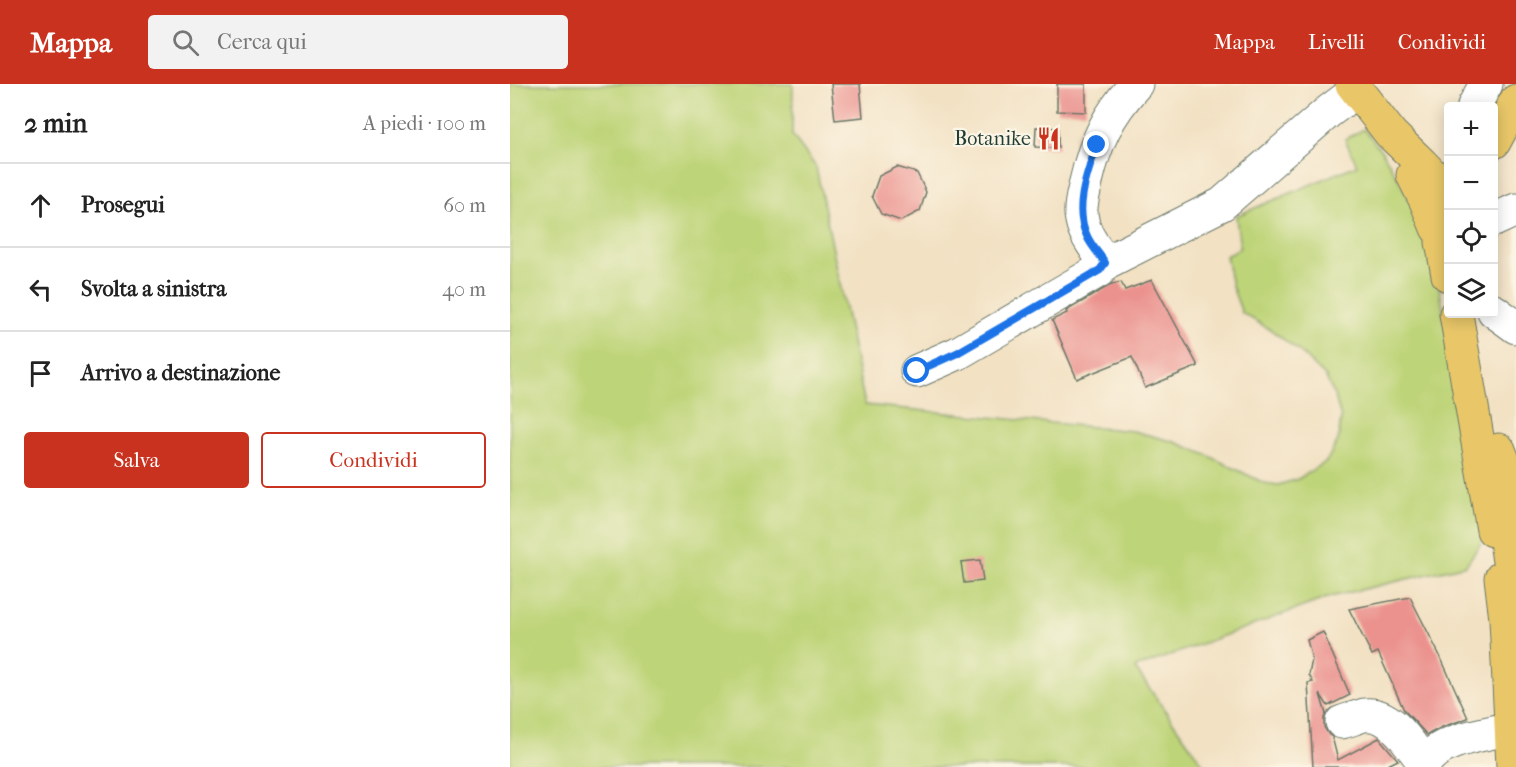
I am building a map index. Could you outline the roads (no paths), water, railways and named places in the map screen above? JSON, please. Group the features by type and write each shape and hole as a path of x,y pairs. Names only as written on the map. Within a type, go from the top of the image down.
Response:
{"main road":[{"path":"1354,87 1391,134 1443,186 1444,210"},
{"path":"1498,139 1516,101"},
{"path":"1457,318 1502,498 1513,767"},
{"path":"1474,318 1499,450 1516,522"},
{"path":"1499,450 1505,534 1516,610"}],"lane":[{"path":"1105,263 1087,236 1080,213 1083,195 1090,166 1111,114 1136,84"},
{"path":"1476,102 1486,84"},
{"path":"917,371 957,353 1100,270 1105,263 1222,204 1354,87"},
{"path":"1498,218 1516,210"},
{"path":"1498,314 1516,327"},
{"path":"1342,722 1366,715 1379,717 1394,725 1424,765 1433,752 1446,746 1511,728"}],"place":[{"name":"Botanike","path":"1049,138"}]}
